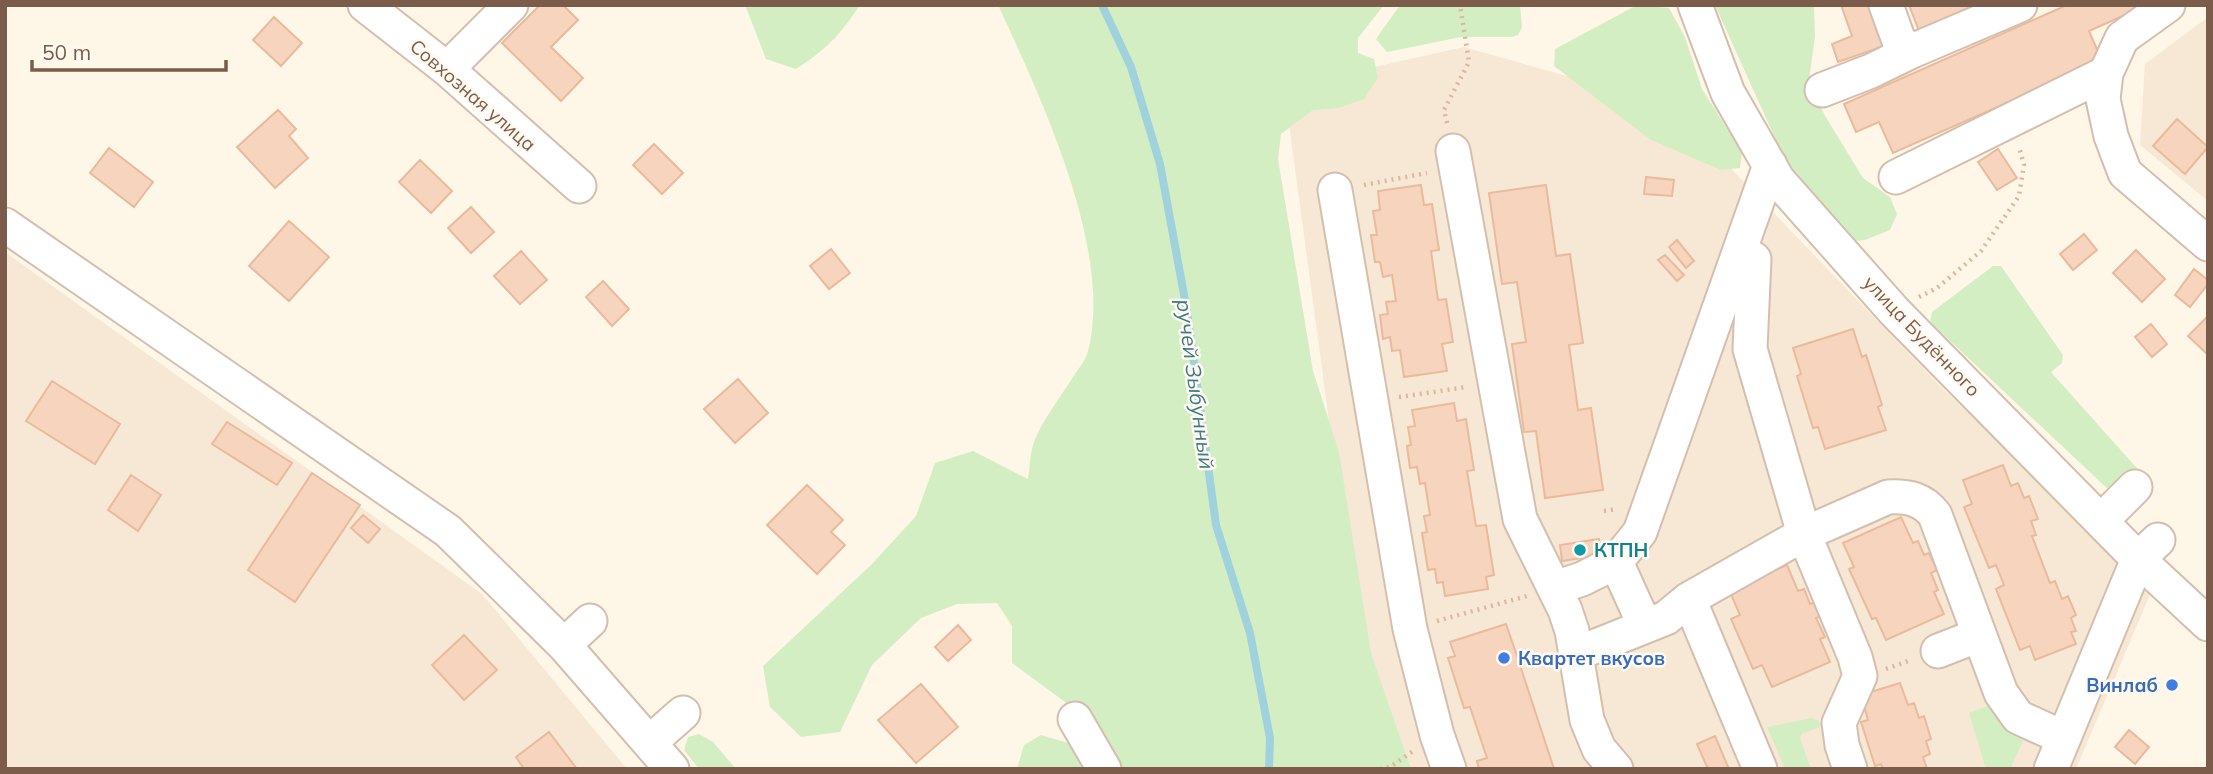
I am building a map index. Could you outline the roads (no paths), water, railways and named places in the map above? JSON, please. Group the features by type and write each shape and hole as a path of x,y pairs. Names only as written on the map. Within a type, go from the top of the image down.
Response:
{"street":[{"name":"Совхозная улица","path":"365,5 447,69 579,187"},
{"path":"447,69 512,5"},
{"name":"улица Будённого","path":"1695,5 1728,93 1778,180 1894,311 2101,521 2148,550 2199,605"},
{"path":"1886,5 1899,41 1912,51"},
{"path":"2168,5 2122,38 2106,73 2103,99 2110,136 2125,173 2208,244"},
{"path":"1822,90 1871,71 2002,9"},
{"path":"1896,177 2106,73"},
{"path":"1455,160 1520,519 1530,544 1565,610 1576,654 1587,720 1600,749 1616,769"},
{"path":"1555,588 1583,579 1616,562 1640,533 1770,165"},
{"path":"1335,190 1410,629 1437,735 1449,769"},
{"path":"5,225 448,531 564,645 672,769"},
{"path":"1740,253 1754,259 1750,349 1804,534 1856,657 1860,676 1839,723 1842,745 1850,769"},
{"path":"2101,521 2135,487"},
{"path":"1576,654 1666,618 1689,599 1804,534 1888,497 1903,496 1927,505 1935,515 2001,693 2018,717 2064,738"},
{"path":"2051,769 2148,550"},
{"path":"1616,562 1645,626"},
{"path":"1689,599 1760,769"},
{"path":"564,645 590,621"},
{"path":"1938,651 1979,635"},
{"path":"650,742 683,713"},
{"path":"1075,719 1104,769"}],"waterway":[{"name":"ручей Зыбунный","path":"1102,5 1131,67 1160,164 1187,311 1216,525 1250,633 1270,738 1269,769"}],"place":[{"name":"КТПН","path":"1580,550"},
{"name":"Квартет вкусов","path":"1504,658"},
{"name":"Винлаб","path":"2172,685"}]}
